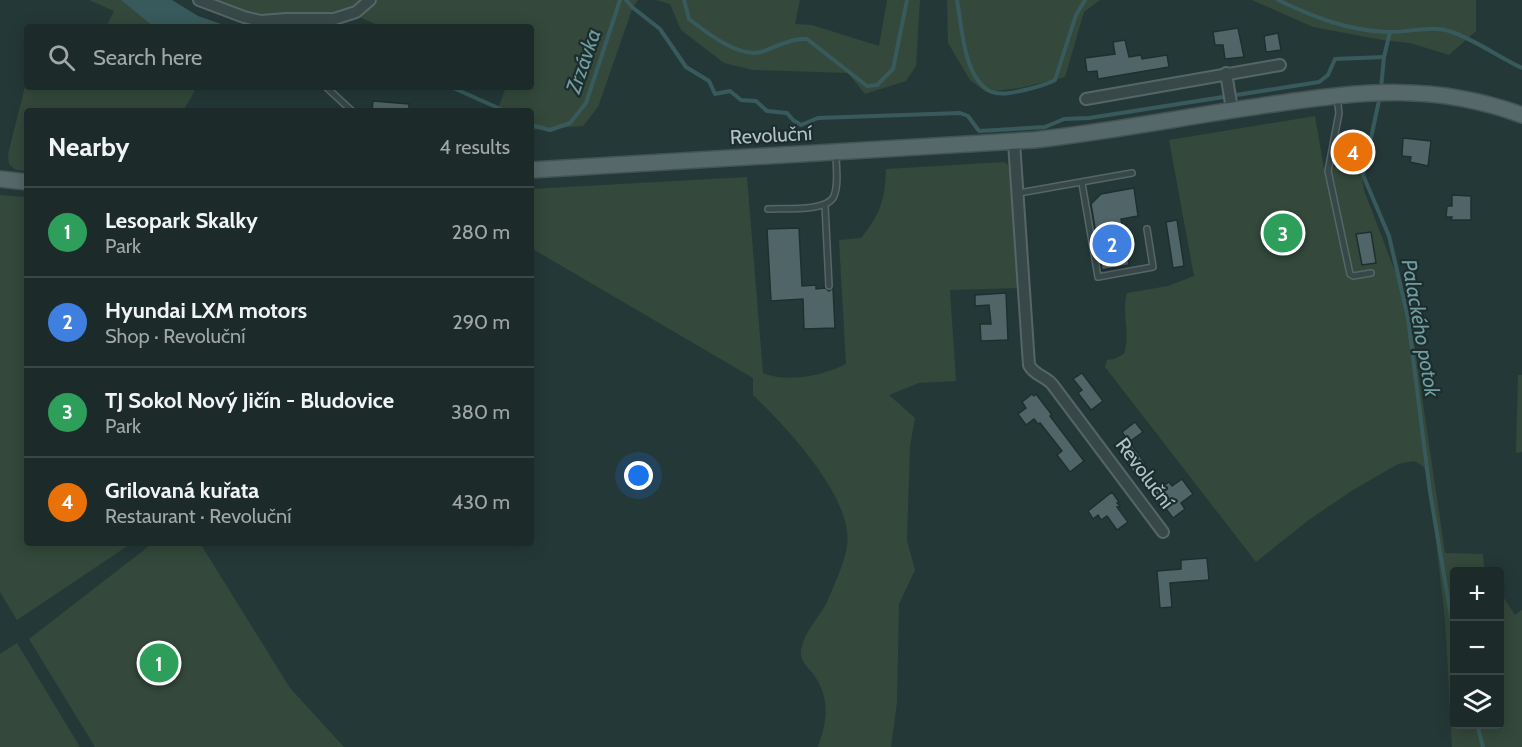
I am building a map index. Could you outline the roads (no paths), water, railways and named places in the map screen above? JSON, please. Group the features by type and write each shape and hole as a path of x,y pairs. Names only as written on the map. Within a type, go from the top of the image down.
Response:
{"main road":[{"name":"Revoluční","path":"534,170 1014,142 1106,131 1230,100 1381,92 1451,96 1483,102 1522,115"},
{"path":"0,179 24,182"}],"street":[{"path":"199,0 265,24 286,19 334,20 356,12 370,0"},
{"path":"1086,99 1280,65"},
{"path":"1226,73 1230,100"},
{"name":"Revoluční","path":"1014,142 1027,356 1030,368 1052,384 1162,532"}],"lane":[{"path":"329,90 349,108"},
{"path":"1342,94 1328,171 1350,274 1353,276 1371,273"},
{"path":"768,209 825,205 833,199 837,152"},
{"path":"1018,193 1132,173"},
{"path":"1082,183 1098,277 1153,267 1147,229"},
{"path":"825,205 829,286"}],"water":[{"path":"121,0 172,0 198,16 221,24 150,24"}],"waterway":[{"name":"Zrzávka","path":"534,126 550,130 570,123 586,103 620,0"},
{"path":"626,0 660,29 686,67 709,81 715,94 730,91 741,100 756,101 767,111 787,113 801,125 818,118 960,113 968,116 979,131 1045,127 1064,119 1089,118 1319,82 1328,75 1335,59 1384,57"},
{"name":"Zrzávka","path":"684,0 689,19 713,37 733,48 752,53 761,52 789,41 807,39 867,86 877,85 893,69 907,0"},
{"name":"Zrzávka","path":"957,0 965,49 973,73 988,90 1004,94 1034,88 1055,80 1076,15 1085,0"},
{"name":"Zrzávka","path":"1278,0 1304,12 1359,29 1388,32 1436,29 1452,32 1522,68"},
{"name":"Palackého potok","path":"1381,88 1384,57 1390,32"},
{"name":"Zrzávka","path":"458,90 498,108"},
{"name":"Palackého potok","path":"1380,96 1363,175 1389,236 1408,318 1430,492 1452,621"},
{"name":"Palackého potok","path":"1478,729 1483,747"}],"place":[{"name":"Grilovaná kuřata","path":"1353,152"},
{"name":"TJ Sokol Nový Jičín - Bludovice","path":"1283,233"},
{"name":"Hyundai LXM motors","path":"1112,244"},
{"name":"Lesopark Skalky","path":"159,663"}]}
